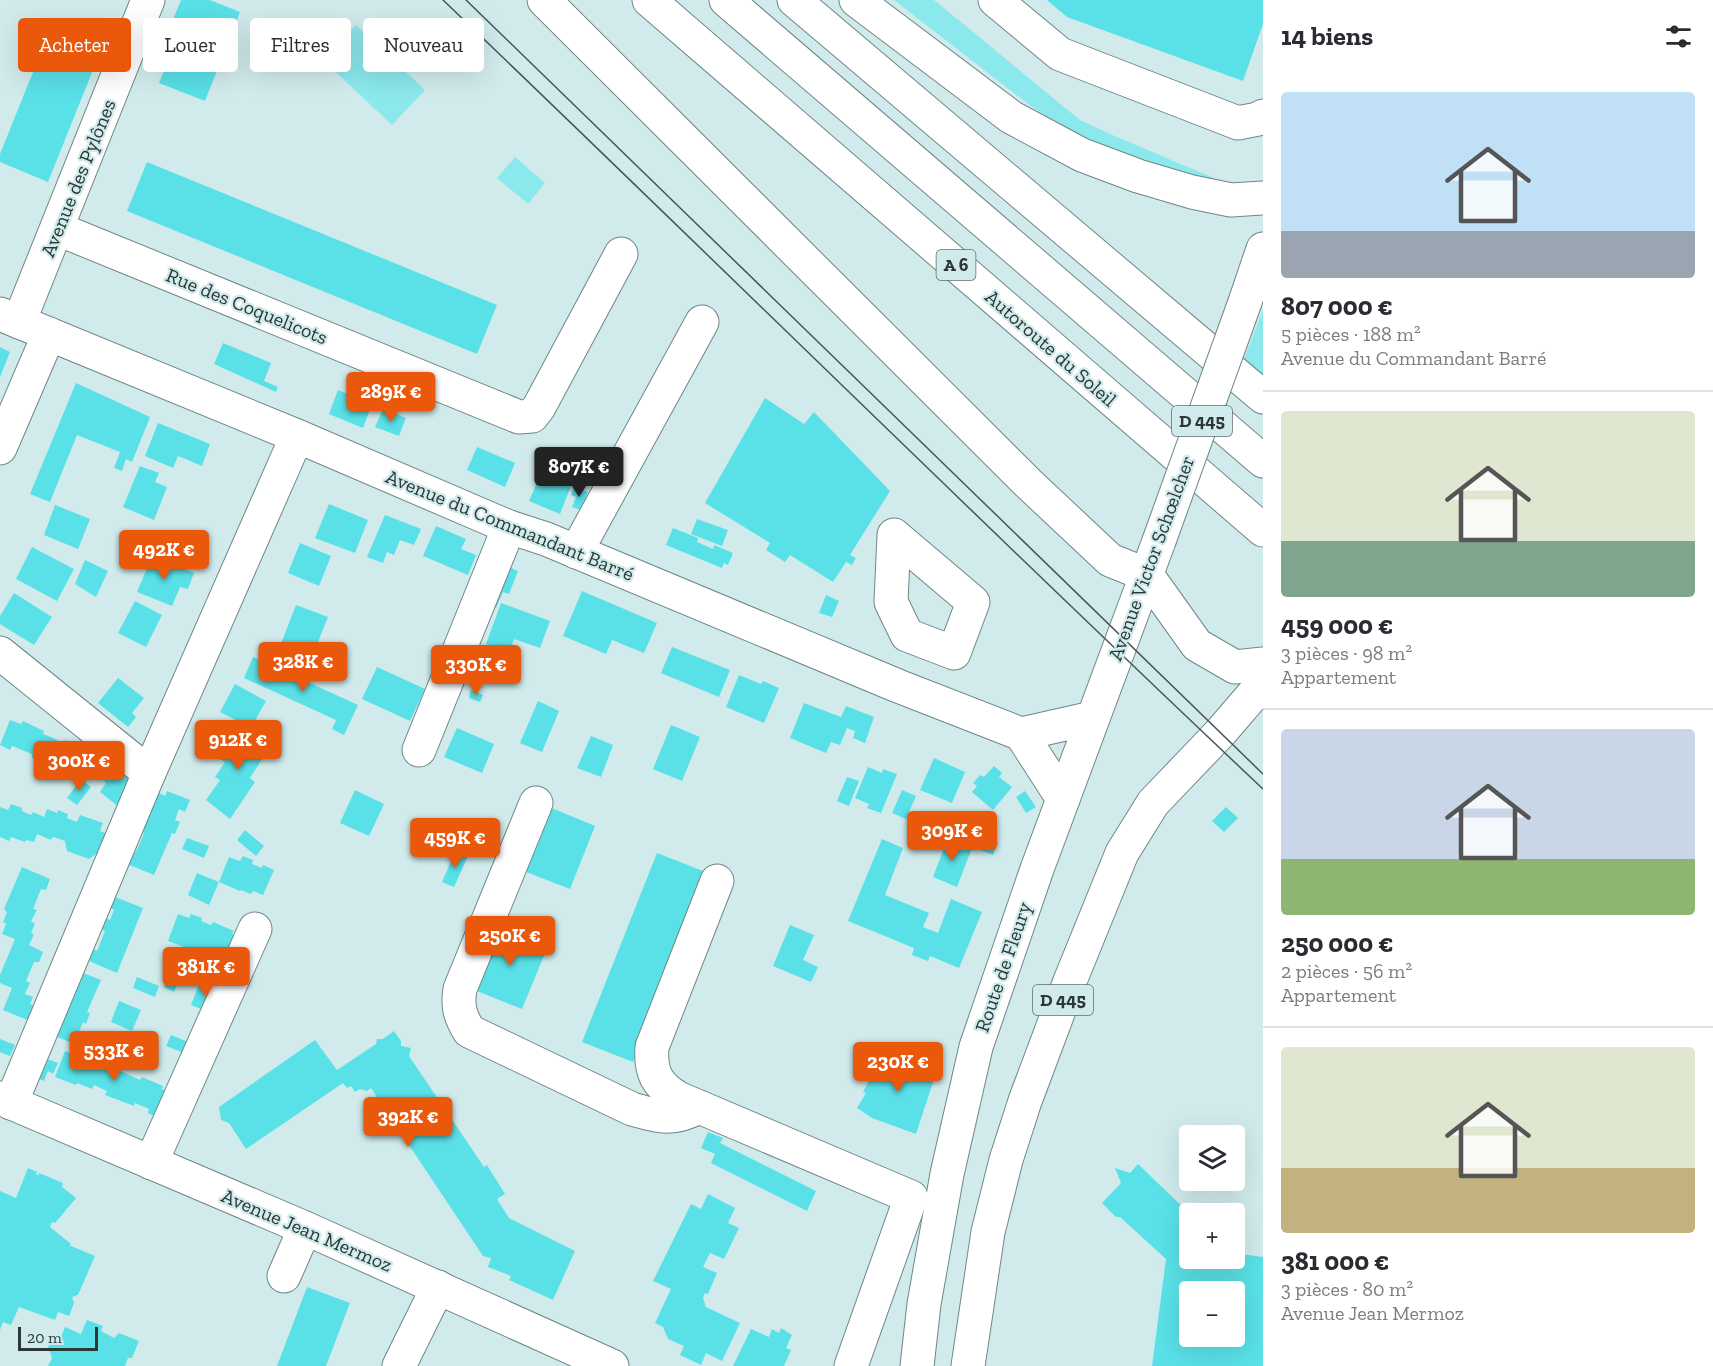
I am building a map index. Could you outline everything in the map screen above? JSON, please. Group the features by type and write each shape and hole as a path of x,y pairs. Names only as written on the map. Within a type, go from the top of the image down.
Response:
{"main road":[{"name":"Avenue des Pylônes","path":"10,318 58,229 148,0"},
{"path":"544,0 1028,483 1110,560 1147,575 1197,645 1235,667 1263,664"},
{"name":"Autoroute du Soleil","path":"649,0 1263,530"},
{"name":"A 6","path":"726,0 1263,461"},
{"path":"794,0 1263,397"},
{"path":"856,0 1011,117 1082,155 1138,176 1192,192 1231,200 1263,198"},
{"path":"995,0 1060,54 1238,123 1263,116"},
{"name":"Rue des Coquelicots","path":"58,229 519,417 532,416 539,407 621,254"},
{"name":"Avenue Victor Schœlcher","path":"1063,799 1147,575 1263,249"},
{"name":"Avenue du Commandant Barré","path":"10,318 297,436 509,527 576,552 898,686 1021,734"},
{"path":"576,552 702,322"},
{"path":"0,448 49,334"},
{"path":"5,1100 297,436"},
{"path":"419,750 509,527"},
{"path":"898,686 907,635"},
{"path":"0,652 149,772"},
{"name":"D 445","path":"968,1366 988,1232 1006,1160 1025,1101 1062,1002 1122,853 1153,803 1220,733 1263,683"},
{"path":"1063,799 1021,734 1092,718"},
{"name":"Route de Fleury","path":"917,1366 924,1305 947,1174 976,1047 1063,799"},
{"path":"536,804 460,989 458,1002 461,1018 469,1031 632,1109 658,1117 673,1117 686,1114 699,1107"},
{"path":"717,881 652,1047 651,1063 656,1077 665,1090 678,1098 911,1197 851,1366"},
{"path":"152,1163 255,929"},
{"name":"Avenue Jean Mermoz","path":"5,1100 304,1228 612,1366"},
{"path":"284,1276 304,1228"},
{"path":"399,1366 438,1287"}],"shaded area":[{"path":"894,0 934,0 1080,120 1216,179 1248,187 1236,188 1147,163 1084,139 1032,107"},
{"path":"356,25 363,32 363,72 406,72 425,90 392,125 336,72 351,72 351,30"},
{"path":"515,157 545,183 528,204 497,178"},
{"path":"1263,310 1263,376 1244,359"}],"building":[{"path":"181,0 210,0 240,12 238,18 174,18"},
{"path":"1047,0 1263,0 1263,24 1243,81 1067,17"},
{"path":"33,72 92,72 48,182 0,162 0,154"},
{"path":"163,72 216,72 205,101 159,83"},
{"path":"147,162 497,305 477,354 127,211"},
{"path":"223,343 271,363 264,381 278,387 276,392 214,364"},
{"path":"0,347 10,352 0,377"},
{"path":"76,383 150,417 132,462 126,459 122,471 114,468 120,452 77,435 50,502 30,494"},
{"path":"338,390 372,404 363,428 329,414"},
{"path":"765,398 804,424 814,412 890,491 850,555 856,558 852,565 846,562 833,582 790,555 785,562 766,550 770,543 705,503"},
{"path":"383,409 406,418 399,436 375,427"},
{"path":"158,423 210,444 202,466 178,456 173,468 145,456"},
{"path":"477,447 515,463 505,487 467,470"},
{"path":"140,466 159,473 155,482 167,487 154,520 123,507"},
{"path":"541,473 571,486 560,514 529,501"},
{"path":"574,487 588,492 581,510 572,507 576,497 571,495"},
{"path":"329,504 368,520 355,553 315,538"},
{"path":"55,505 90,519 78,549 44,535"},
{"path":"385,515 421,529 414,545 400,540 394,555 387,552 383,563 367,557"},
{"path":"697,519 728,530 722,546 691,534"},
{"path":"436,526 466,539 461,549 476,555 468,575 423,556"},
{"path":"673,528 698,538 697,542 713,549 714,545 733,553 728,565 724,563 722,568 666,545"},
{"path":"300,543 331,556 319,586 288,573"},
{"path":"32,547 74,569 57,601 16,579"},
{"path":"152,556 194,573 188,589 180,587 172,606 137,592"},
{"path":"85,560 108,571 96,597 75,584"},
{"path":"505,565 518,571 509,594 503,592 496,608 489,605"},
{"path":"582,591 657,623 644,653 612,640 606,654 563,636"},
{"path":"14,593 52,617 34,645 0,624 0,616"},
{"path":"826,595 839,601 832,617 819,613"},
{"path":"135,601 162,615 146,647 118,633"},
{"path":"501,603 550,621 540,648 514,639 509,652 486,644"},
{"path":"296,605 328,617 311,659 280,646"},
{"path":"672,647 730,670 719,697 661,673"},
{"path":"253,657 358,705 344,735 332,729 336,720 244,678"},
{"path":"377,667 425,689 410,721 362,699"},
{"path":"739,675 779,688 764,723 726,707"},
{"path":"118,678 144,698 132,713 136,717 128,727 98,703"},
{"path":"235,684 266,701 251,728 220,712"},
{"path":"471,690 483,695 480,702 469,698"},
{"path":"538,701 559,711 542,752 520,743"},
{"path":"804,703 841,717 846,706 874,717 865,743 853,738 855,731 847,728 840,745 831,742 826,753 790,738"},
{"path":"10,720 21,724 23,721 63,743 65,740 86,749 77,771 54,764 53,767 32,758 32,754 12,746 10,750 0,745"},
{"path":"671,725 700,737 682,781 653,769"},
{"path":"241,726 271,745 250,778 255,782 230,819 206,800 220,780 215,777 225,762 220,759"},
{"path":"457,728 494,744 482,773 444,757"},
{"path":"591,736 613,745 601,777 577,768"},
{"path":"934,758 965,772 952,803 920,790"},
{"path":"115,760 135,776 119,807 100,792 111,772 108,769"},
{"path":"994,766 1002,773 999,777 1012,787 993,810 972,792 977,786 973,783 980,775 984,777"},
{"path":"868,767 882,773 883,769 897,774 881,813 867,808 869,804 855,798"},
{"path":"847,777 859,781 849,806 837,801"},
{"path":"81,779 91,787 77,805 67,798"},
{"path":"355,790 384,804 369,836 340,823"},
{"path":"902,790 916,796 906,819 892,813"},
{"path":"167,791 190,800 185,812 179,809 175,820 180,822 175,834 172,833 154,875 127,864 132,852 135,853 140,843 144,833 140,831 157,792 165,796"},
{"path":"1025,791 1036,807 1026,813 1016,797"},
{"path":"11,804 31,815 33,812 44,817 47,809 57,813 58,810 68,814 67,818 77,822 80,815 103,823 100,831 110,835 101,857 96,854 89,859 67,851 65,841 53,837 51,840 37,834 34,842 26,840 25,842 11,837 9,841 0,837 0,807 8,810"},
{"path":"547,806 595,826 570,889 521,870"},
{"path":"1226,807 1238,818 1224,832 1212,821"},
{"path":"954,826 998,843 993,855 949,837"},
{"path":"245,830 264,846 256,856 237,840"},
{"path":"187,838 209,846 204,858 182,849"},
{"path":"948,838 972,848 957,887 933,877"},
{"path":"882,839 903,848 885,895 929,913 923,927 938,933 951,899 982,912 959,968 930,956 928,961 912,955 914,948 848,921"},
{"path":"456,850 468,856 454,887 442,882"},
{"path":"657,853 708,873 633,1062 582,1042"},
{"path":"243,856 253,860 252,864 262,868 263,865 274,870 263,895 253,891 251,894 240,891 219,882 229,857 240,861"},
{"path":"22,867 50,879 46,890 41,889 33,909 37,910 31,921 35,924 29,945 43,952 39,962 34,962 26,981 30,983 25,994 33,997 30,1004 37,1007 30,1021 3,1010 12,988 0,983 0,975 15,939 2,934 7,912 4,909"},
{"path":"197,873 219,882 209,905 188,895"},
{"path":"115,897 143,908 117,973 89,961 94,949 97,951 105,931 101,929 106,918 110,920"},
{"path":"178,914 189,918 191,914 211,925 213,922 234,931 232,934 243,939 233,964 221,959 222,955 203,948 202,951 191,947 190,949 168,941"},
{"path":"498,925 548,946 522,1009 472,989"},
{"path":"790,925 814,935 803,960 818,967 811,982 773,966"},
{"path":"173,966 183,970 174,992 164,987"},
{"path":"76,970 101,980 87,1012 90,1013 86,1024 83,1022 74,1044 46,1032"},
{"path":"137,977 159,986 155,997 133,988"},
{"path":"200,982 221,991 211,1013 191,1005"},
{"path":"119,1001 141,1010 132,1031 111,1022"},
{"path":"394,1031 401,1041 401,1046 411,1048 409,1056 484,1167 487,1165 505,1194 497,1199 509,1218 575,1251 553,1300 509,1280 511,1276 488,1267 491,1258 483,1256 371,1088 367,1091 360,1089 355,1092 351,1086 347,1088 343,1083 246,1149 229,1123 221,1120 219,1107 315,1040 337,1070 376,1044 377,1039 383,1039"},
{"path":"136,1033 157,1041 147,1064 127,1055"},
{"path":"171,1035 193,1044 189,1055 166,1046"},
{"path":"0,1039 15,1045 10,1056 0,1052"},
{"path":"79,1050 89,1054 88,1058 99,1062 100,1059 140,1080 142,1077 163,1086 162,1089 173,1094 161,1119 148,1113 149,1109 135,1103 134,1106 105,1095 107,1091 94,1085 92,1089 55,1077 65,1051 77,1056"},
{"path":"889,1053 937,1070 916,1134 872,1118 857,1108 866,1093 863,1092 876,1067"},
{"path":"37,1055 58,1063 53,1074 48,1071 44,1081 37,1078"},
{"path":"708,1132 723,1138 720,1143 816,1191 807,1211 711,1163 715,1154 701,1148"},
{"path":"1138,1164 1179,1203 1179,1269 1245,1269 1245,1255 1263,1257 1263,1366 1152,1366 1166,1259 1102,1203 1121,1183 1115,1168 1130,1173"},
{"path":"28,1168 37,1172 36,1175 39,1173 63,1183 62,1187 76,1198 55,1223 52,1222 50,1227 71,1244 69,1247 95,1256 78,1295 72,1297 74,1303 69,1316 58,1312 55,1320 19,1307 11,1325 3,1322 0,1330 0,1191 16,1198"},
{"path":"708,1194 735,1208 728,1223 739,1228 724,1259 710,1253 703,1267 717,1273 708,1294 705,1293 703,1298 706,1307 740,1323 722,1361 706,1353 701,1365 680,1355 684,1346 668,1339 663,1327 655,1323 671,1289 653,1281 691,1204 701,1209"},
{"path":"307,1287 350,1303 326,1366 277,1366"},
{"path":"87,1320 103,1326 101,1331 114,1338 119,1333 139,1341 132,1358 128,1358 125,1366 48,1366 52,1358 48,1346 59,1342 65,1327 81,1334"},
{"path":"781,1328 792,1335 786,1348 791,1350 784,1366 733,1366 751,1329 769,1337 772,1329 779,1333"}],"tram line":[{"path":"443,0 1263,789"},
{"path":"466,0 1263,774"}]}
